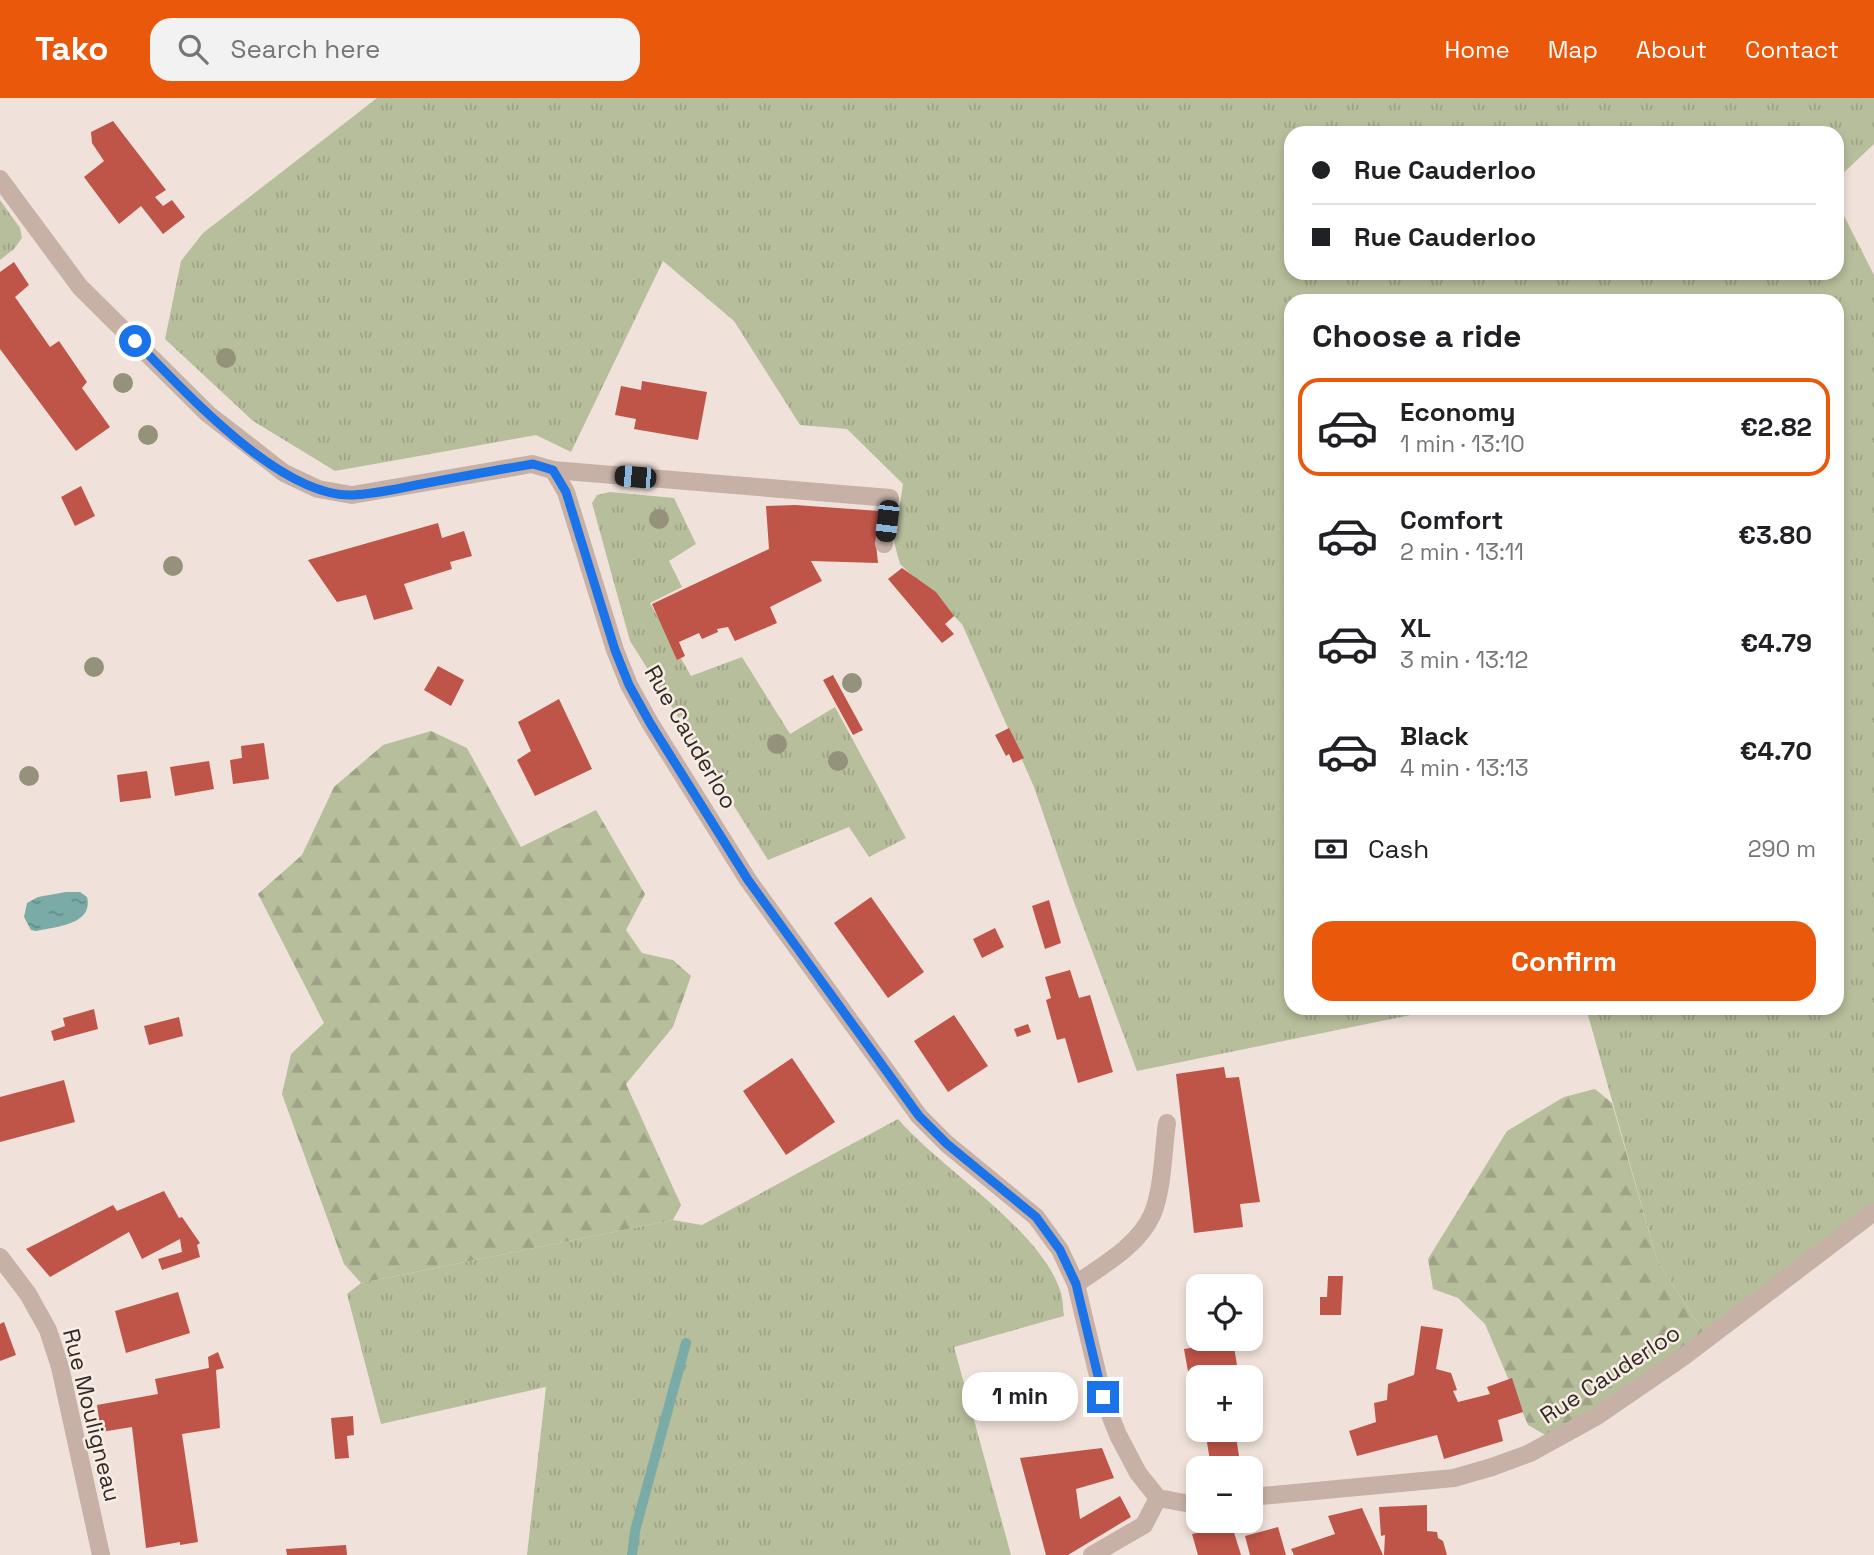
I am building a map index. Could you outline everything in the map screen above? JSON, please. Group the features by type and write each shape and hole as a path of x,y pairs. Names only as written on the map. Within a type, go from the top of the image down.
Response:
{"street":[{"path":"0,179 80,287 208,414 255,452 318,489 352,495 533,464 553,470 890,498 884,544"},
{"name":"Rue Cauderloo","path":"553,470 566,492 615,650 629,685 650,723 748,880 919,1116 947,1144 1036,1217 1060,1250 1076,1284 1103,1397 1118,1435 1138,1473 1158,1498"},
{"path":"1076,1284 1119,1255 1152,1215 1167,1123"},
{"name":"Rue Cauderloo","path":"1263,1496 1454,1478 1530,1453 1597,1416 1691,1351 1874,1212"},
{"name":"Rue Mouligneau","path":"0,1257 28,1294 48,1330 60,1367 101,1555"},
{"path":"1093,1555 1144,1524 1158,1498 1186,1503"}],"green space":[{"path":"377,98 1874,98 1874,144 1844,172 1844,126 1284,126 1284,280 1844,280 1844,216 1874,275 1874,1212 1708,1339 1657,1260 1588,1015 1844,1015 1844,294 1284,294 1284,1015 1411,1015 1137,1071 1034,787 962,624 900,564 894,542 903,484 847,429 800,425 734,321 663,261 571,452 536,435 335,471 253,421 165,339 181,261 203,233"},
{"path":"0,200 20,228 22,238 14,249 0,260"},
{"path":"610,492 674,498 696,544 669,561 682,587 650,603 691,676 742,657 790,734 835,707 906,838 869,857 849,827 768,860 630,641 592,503 597,495"},
{"path":"431,731 467,748 521,847 596,810 645,894 626,930 642,953 673,960 691,976 673,1027 626,1084 681,1205 673,1220 361,1283 344,1264 282,1094 291,1054 324,1023 258,894 302,855 334,787 383,745"},
{"path":"1595,1089 1612,1103 1657,1260 1708,1339 1554,1440 1528,1425 1485,1324 1458,1298 1433,1289 1428,1259 1507,1131 1564,1097"},
{"path":"898,1119 988,1200 1032,1244 1049,1267 1061,1293 1064,1316 954,1347 1011,1555 527,1555 546,1387 381,1424 347,1294 361,1283 673,1220 702,1225"}],"water":[{"path":"80,892 87,897 85,914 62,926 31,930 24,917 27,903 38,897"}],"building":[{"path":"113,121 166,190 155,197 163,206 172,200 185,217 163,234 141,206 119,224 84,177 104,161 92,143 91,132"},
{"path":"14,262 29,285 15,297 50,347 59,341 87,382 82,388 110,427 76,451 0,349 0,272"},
{"path":"642,381 707,392 698,440 634,429 636,419 615,415 621,386 641,390"},
{"path":"81,486 95,516 75,526 61,497"},
{"path":"795,505 880,511 876,544 878,563 811,561 822,581 770,607 777,623 735,641 728,627 717,629 718,632 702,639 699,633 679,642 685,656 677,660 652,604 769,549 766,506"},
{"path":"438,523 442,538 464,531 472,556 450,562 452,569 404,584 413,609 374,620 366,595 337,602 308,560"},
{"path":"902,568 936,592 954,616 945,624 954,634 942,643 888,579"},
{"path":"438,666 464,680 451,706 424,690"},
{"path":"833,675 863,730 853,735 823,680"},
{"path":"559,699 592,769 535,796 517,760 531,751 518,722"},
{"path":"1009,728 1024,758 1013,763 1009,754 1006,756 995,735"},
{"path":"264,743 269,779 233,784 230,760 242,758 241,746"},
{"path":"209,761 214,789 175,796 170,767"},
{"path":"147,771 151,798 120,802 117,775"},
{"path":"871,897 924,972 888,998 834,923"},
{"path":"1049,900 1061,943 1045,949 1032,906"},
{"path":"995,928 1004,947 982,958 973,939"},
{"path":"1070,970 1079,998 1090,995 1113,1072 1078,1083 1065,1038 1057,1040 1046,1000 1051,998 1045,977"},
{"path":"94,1009 98,1029 54,1041 51,1031 65,1026 63,1018"},
{"path":"954,1015 988,1066 948,1092 914,1041"},
{"path":"179,1017 183,1036 149,1045 144,1026"},
{"path":"1028,1024 1031,1032 1017,1037 1014,1029"},
{"path":"792,1058 835,1122 786,1155 743,1091"},
{"path":"1224,1067 1226,1078 1239,1077 1260,1202 1240,1204 1243,1227 1194,1233 1176,1074"},
{"path":"64,1080 75,1122 0,1142 0,1097"},
{"path":"164,1191 179,1218 182,1217 200,1243 197,1245 200,1257 162,1270 158,1259 182,1252 180,1239 142,1259 129,1232 50,1277 26,1249 113,1205 117,1211"},
{"path":"1328,1276 1343,1276 1341,1315 1320,1315 1320,1297 1327,1297"},
{"path":"178,1292 190,1333 126,1353 115,1311"},
{"path":"4,1322 16,1355 0,1361 0,1324"},
{"path":"1421,1326 1443,1329 1436,1369 1451,1373 1457,1390 1453,1391 1458,1402 1490,1394 1487,1387 1512,1378 1523,1412 1498,1420 1503,1441 1444,1459 1437,1435 1357,1456 1349,1431 1376,1422 1374,1403 1387,1400 1388,1384 1414,1375"},
{"path":"1184,1349 1235,1351 1237,1365 1187,1365"},
{"path":"218,1352 224,1368 216,1370 220,1428 182,1434 198,1542 146,1548 132,1427 101,1432 97,1405 158,1394 155,1379 209,1368 208,1357"},
{"path":"353,1416 354,1435 347,1436 349,1458 335,1459 331,1418"},
{"path":"1207,1442 1237,1442 1239,1456 1209,1456"},
{"path":"1102,1448 1114,1478 1076,1489 1080,1519 1120,1496 1131,1517 1068,1555 1046,1555 1020,1458"},
{"path":"1427,1505 1427,1531 1437,1532 1447,1555 1384,1555 1385,1535 1381,1536 1379,1507"},
{"path":"1362,1508 1383,1555 1294,1555 1291,1549 1335,1534 1328,1516"},
{"path":"1278,1527 1286,1555 1250,1555 1245,1536"},
{"path":"1234,1533 1241,1555 1198,1555 1192,1534"},
{"path":"346,1545 347,1555 287,1555 286,1549"}],"waterway":[{"path":"632,1555 635,1531 686,1343"}],"route":[{"path":"135,341 208,414 255,452 318,489 352,495 533,464 553,470 566,492 615,650 629,685 650,723 748,880 919,1116 947,1144 1036,1217 1060,1250 1076,1284 1103,1397"}]}
